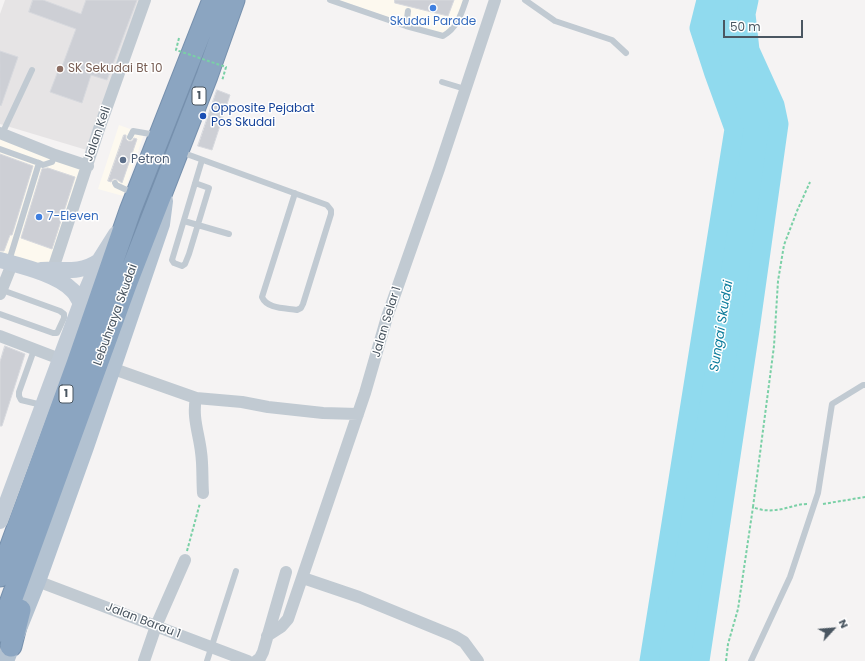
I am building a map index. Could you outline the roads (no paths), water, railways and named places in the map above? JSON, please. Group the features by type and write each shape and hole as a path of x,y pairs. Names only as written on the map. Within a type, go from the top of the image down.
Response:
{"highway":[{"name":"Lebuhraya Skudai","path":"0,576 77,364 133,203 159,136 228,3"},
{"name":"Lebuhraya Skudai","path":"5,646 60,469 166,179 207,76 228,3"}],"main road":[{"path":"5,646 37,581 85,447 161,224 166,179"},
{"path":"0,521 81,303 100,261 133,203"},
{"path":"36,270 83,269 100,261"},
{"path":"7,262 36,270 64,283 72,289 81,303"}],"street":[{"name":"Jalan Keli","path":"53,269 145,0"},
{"name":"Jalan Selar 1","path":"267,636 288,619 303,578 358,414 392,303 494,0"},
{"path":"1,134 88,166"},
{"path":"1,292 7,262"},
{"path":"0,336 60,359"},
{"path":"111,368 196,398 242,402 316,413 358,414"},
{"path":"196,398 194,407 201,452 203,493"},
{"path":"144,661 156,626 185,560"},
{"path":"256,661 260,658 263,652 286,572"},
{"path":"303,578 359,597 454,636 464,642 478,661"},
{"name":"Jalan Barau 1","path":"37,581 245,660"}],"lane":[{"path":"330,0 406,26 443,36 451,31 462,15 466,0"},
{"path":"525,0 555,21 612,40 626,53"},
{"path":"406,26 408,11"},
{"path":"1,134 32,70"},
{"path":"442,82 465,89"},
{"path":"130,137 133,131 159,136"},
{"path":"0,149 39,162 43,165 52,162 55,155"},
{"path":"178,151 295,193 327,205 331,214 304,304 301,308 296,310 269,305 264,302 262,297 295,193"},
{"path":"195,183 209,188 185,264 182,266 174,263 172,260 184,221 195,183 202,160"},
{"path":"7,262 39,162"},
{"path":"115,183 133,203"},
{"path":"184,221 229,234"},
{"path":"0,314 53,333 57,333 64,318 64,314 60,311 1,292"},
{"path":"34,350 19,392 19,396 21,400 43,406"},
{"path":"751,661 790,577 818,492 832,404 865,385"},
{"path":"207,661 236,571"}],"water":[{"name":"Sungai Skudai","path":"706,0 749,0 746,14 750,50 775,105 779,124 750,330 700,661 649,661 734,129 699,28"}],"waterway":[{"path":"649,661 734,129 699,28 706,0"},
{"path":"700,661 750,330 779,124 775,105 750,50 746,14 749,0"}],"place":[{"name":"Skudai Parade","path":"433,8"},
{"name":"SK Sekudai Bt 10","path":"60,69"},
{"name":"Opposite Pejabat Pos Skudai","path":"203,116"},
{"name":"Petron","path":"123,160"},
{"name":"7-Eleven","path":"39,217"}]}
